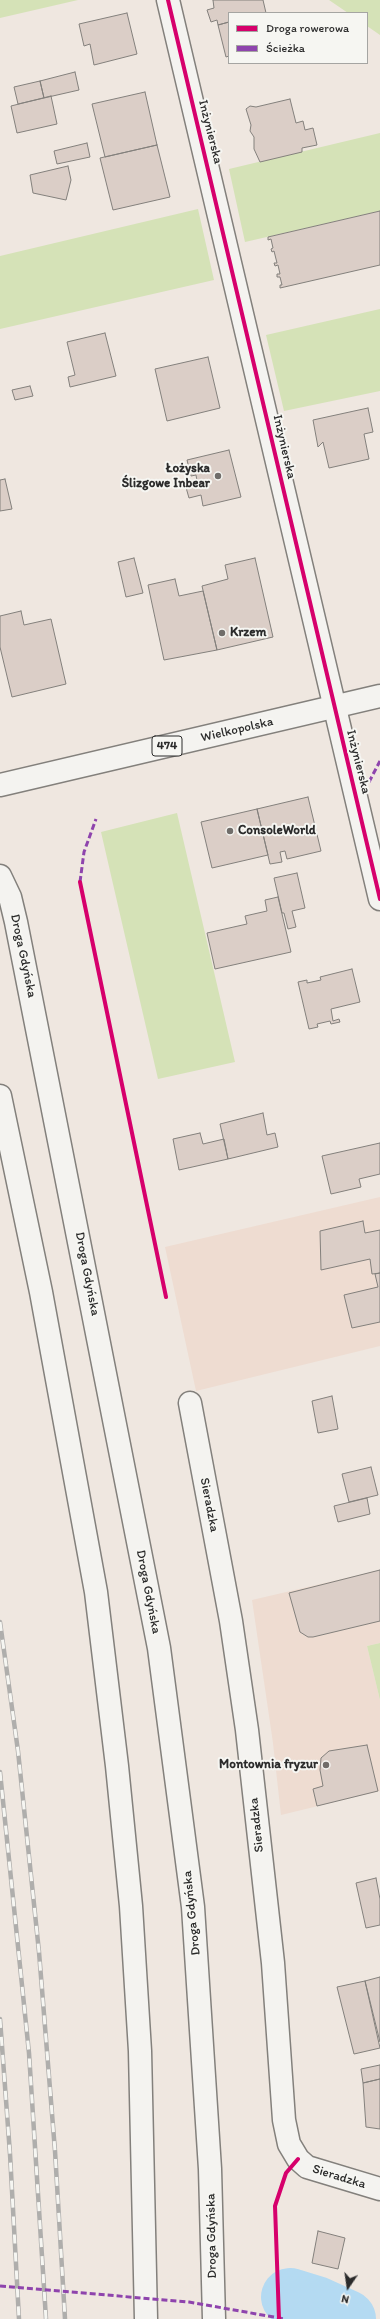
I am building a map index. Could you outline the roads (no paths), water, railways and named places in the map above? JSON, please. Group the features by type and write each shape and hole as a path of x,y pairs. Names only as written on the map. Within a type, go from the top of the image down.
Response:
{"main road":[{"name":"Inżynierska","path":"168,0 380,899"},
{"name":"Wielkopolska","path":"0,785 380,696"},
{"name":"Droga Gdyńska","path":"0,876 10,897 16,922 159,1648 193,1908 210,2170 214,2319"},
{"path":"0,1096 41,1292 96,1592 117,1766 131,1906 140,2051 146,2319"},
{"name":"Sieradzka","path":"190,1403 231,1621 247,1730 273,1963 284,2120 290,2144 298,2160 307,2168 380,2189"}],"waterway":[{"path":"290,2297 316,2305 347,2319"}],"railway":[{"path":"0,1622 18,1751 39,1952 55,2151 65,2319"},
{"path":"0,1772 29,2053 46,2319"},
{"path":"0,2019 10,2154 19,2319"}],"place":[{"name":"Łożyska Ślizgowe Inbear","path":"218,476"},
{"name":"Krzem","path":"222,633"},
{"name":"ConsoleWorld","path":"230,831"},
{"name":"Montownia fryzur","path":"326,1765"}]}
